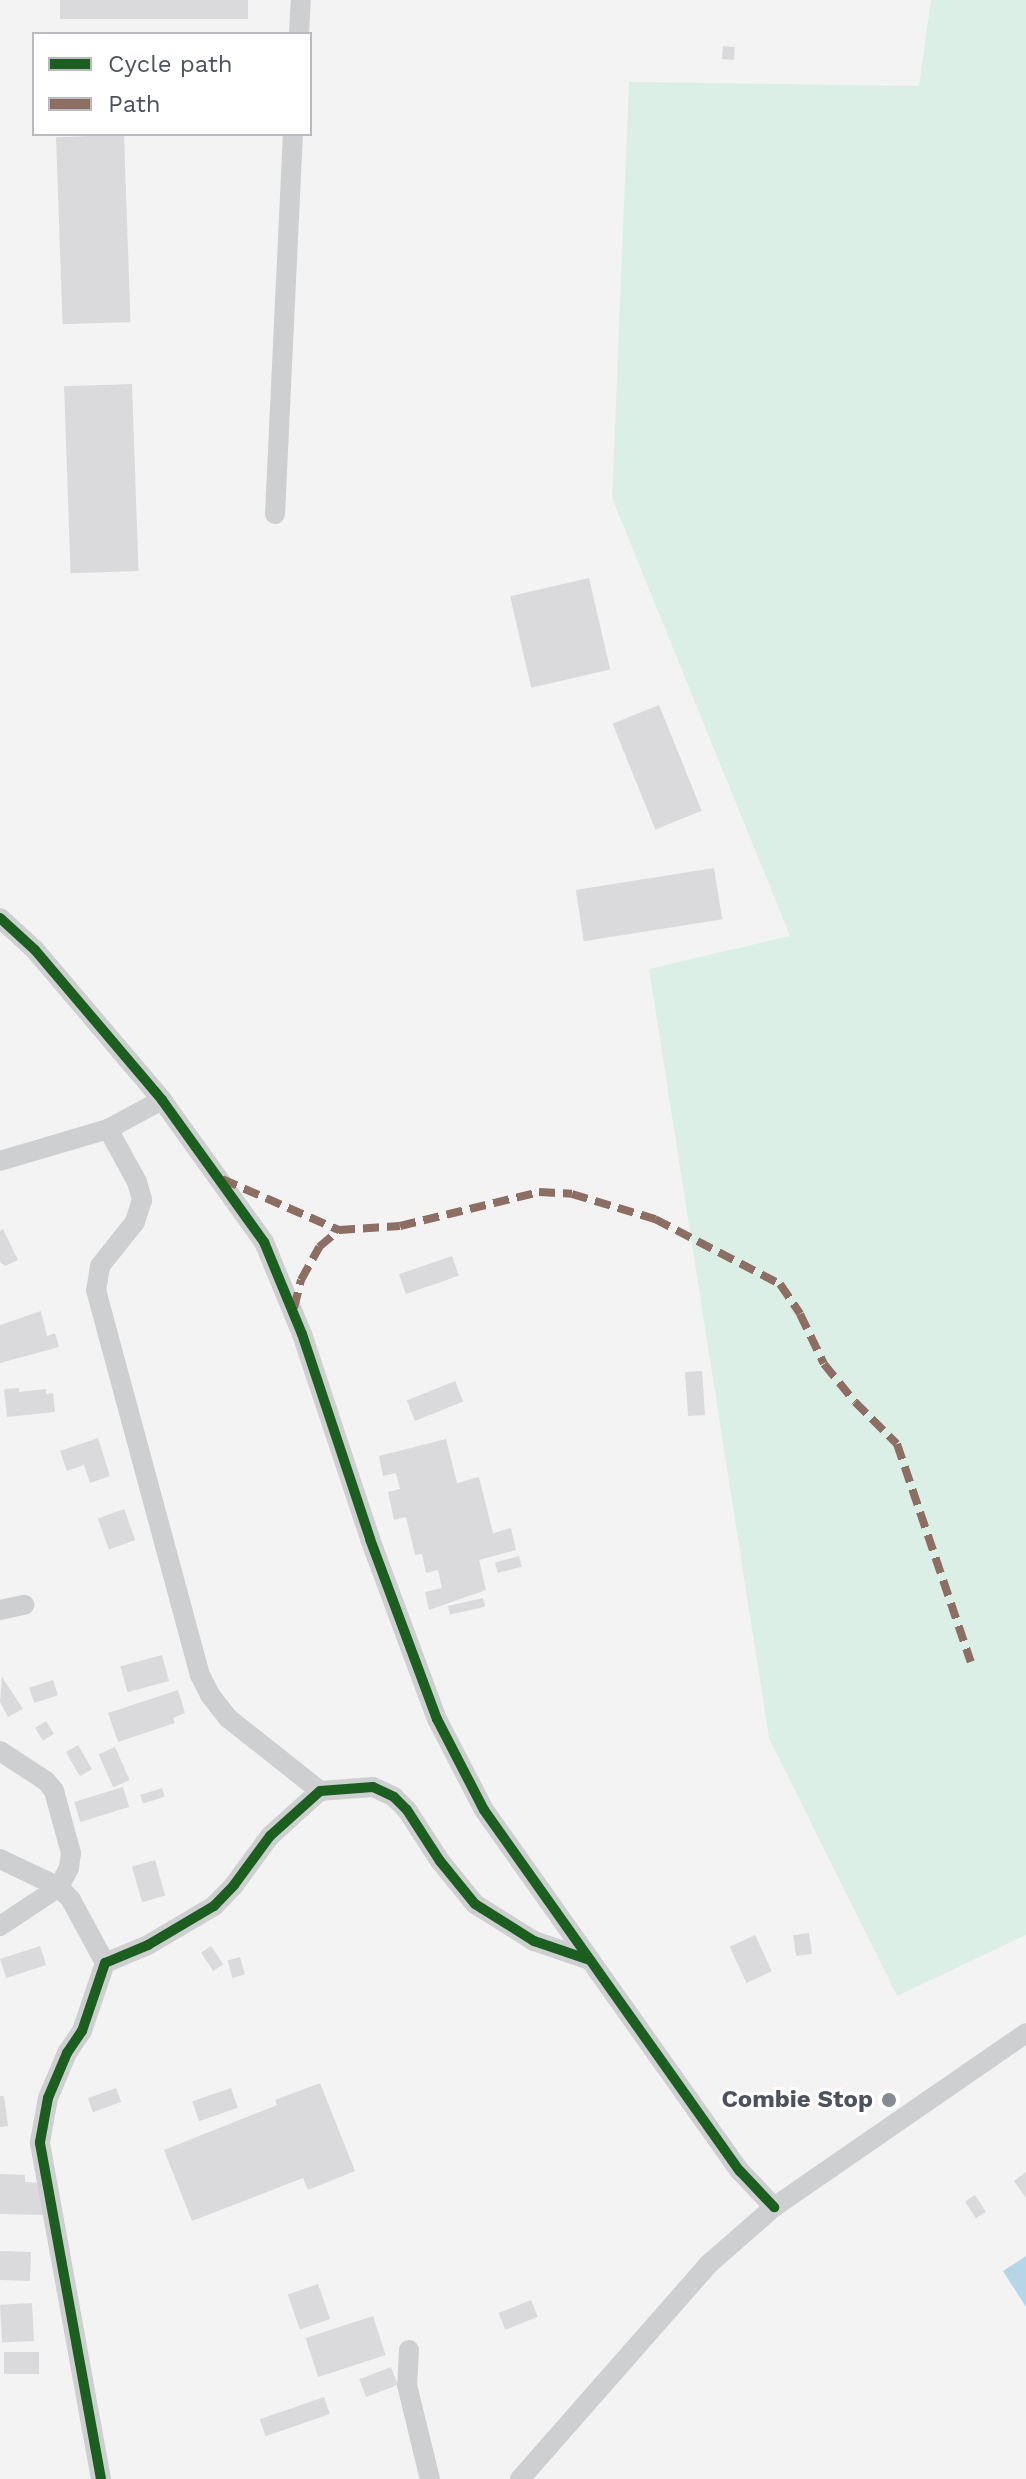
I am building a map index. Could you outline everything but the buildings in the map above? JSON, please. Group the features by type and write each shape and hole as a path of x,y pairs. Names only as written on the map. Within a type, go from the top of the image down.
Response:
{"street":[{"path":"299,32 301,0"},
{"path":"275,514 293,136"},
{"path":"0,918 35,950 162,1100 264,1242 302,1334 370,1539 437,1719 484,1810 740,2171 774,2207"},
{"path":"0,1161 108,1129 162,1100"},
{"path":"108,1129 137,1182 142,1200 135,1222 100,1266 96,1290 200,1675 210,1695 237,1726 320,1791"},
{"path":"0,1610 24,1605"},
{"path":"0,1751 46,1781 59,1802 71,1853 69,1868 59,1887 0,1926"},
{"path":"105,1963 148,1945 214,1906 234,1885 270,1836 320,1791 373,1787 394,1797 407,1810 440,1861 475,1904 534,1941 590,1960"},
{"path":"0,1859 59,1887 71,1900 105,1963 82,2031 67,2053 48,2098 40,2142 101,2479"},
{"path":"520,2479 710,2263 774,2207 1026,2033"},
{"path":"409,2350 407,2385 430,2479"}],"green space":[{"path":"931,0 1026,0 1026,1935 897,1996 769,1738 649,969 790,936 612,498 629,82 919,86"}],"water":[{"path":"1026,2256 1026,2307 1003,2271"}],"marked path":[{"path":"222,1179 339,1230"},
{"path":"294,1308 301,1280 319,1247 339,1230 400,1226 539,1192 572,1194 655,1219 780,1284 800,1314 824,1364 855,1402 897,1444 971,1662"}],"cycle path":[{"path":"0,918 35,950 162,1100 264,1242 302,1334 370,1539 437,1719 484,1810 740,2171 774,2207"},
{"path":"101,2479 40,2142 48,2098 67,2053 82,2031 105,1963 148,1945 214,1906 234,1885 270,1836 320,1791 373,1787 394,1797 407,1810 440,1861 475,1904 534,1941 590,1960"}],"place":[{"name":"Combie Stop","path":"889,2100"}]}
